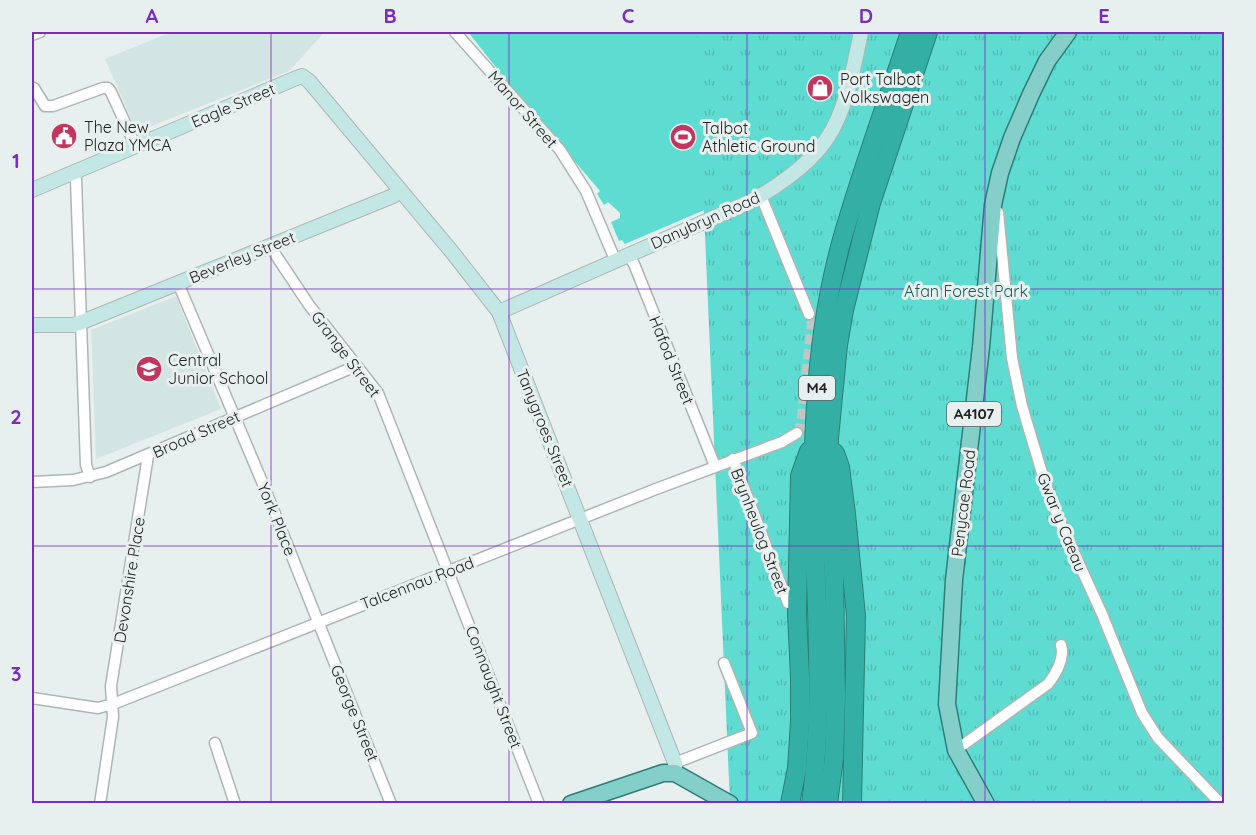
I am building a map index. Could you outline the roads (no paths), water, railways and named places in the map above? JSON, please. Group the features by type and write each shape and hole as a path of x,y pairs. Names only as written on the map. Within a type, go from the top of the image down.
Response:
{"highway":[{"name":"M4","path":"828,804 826,757 819,697 813,484 813,436 820,358 826,315 841,244 910,32"},
{"name":"M4","path":"813,436 838,345 851,280 871,203 928,32"},
{"path":"790,804 800,722 797,583 800,476 813,436"},
{"path":"813,436 840,467 846,514 855,616 852,804"},
{"name":"M4","path":"811,804 826,757"}],"main road":[{"name":"Penycae Road","path":"986,804 956,750 947,704 954,580 981,347 993,205 1000,173 1027,103 1047,61 1068,32"},
{"path":"571,804 675,768 730,804"}],"street":[{"path":"32,35 40,32"},
{"name":"Manor Street","path":"455,32 560,150 586,190 622,258"},
{"name":"Danybryn Road","path":"499,312 761,196 799,168 825,141 833,128 849,84 861,32"},
{"name":"Eagle Street","path":"32,189 302,76"},
{"name":"Tanygroes Street","path":"302,76 309,81 400,190 499,312 675,768"},
{"path":"34,88 43,111 108,88 136,147"},
{"path":"74,173 82,322 86,465 90,477"},
{"name":"Beverley Street","path":"32,325 73,325 82,322 335,220 400,190"},
{"path":"761,196 809,314"},
{"name":"Gwar y Caeau","path":"993,205 998,210 1014,368 1022,406 1045,483 1142,713 1158,738 1221,804"},
{"name":"Grange Street","path":"269,246 309,305 378,393 448,571"},
{"name":"Hafod Street","path":"622,258 634,264 715,466"},
{"name":"York Place","path":"178,282 228,403 236,417 319,622"},
{"name":"Broad Street","path":"32,482 90,477 148,456 356,366"},
{"name":"Talcennau Road","path":"32,698 98,708 113,704 733,459 782,442 813,436"},
{"name":"Devonshire Place","path":"100,804 113,717 111,686 148,456"},
{"name":"Brynheulog Street","path":"733,459 788,603"},
{"name":"Connaught Street","path":"448,571 539,804"},
{"name":"George Street","path":"319,622 391,804"},
{"path":"956,750 1048,684 1060,662 1063,652 1061,645"},
{"path":"675,768 752,733 724,663"},
{"path":"215,743 235,804"}],"tunnel":[{"path":"797,433 801,425 812,323 809,314"}],"place":[{"name":"Port Talbot Volkswagen","path":"820,88"},
{"name":"The New Plaza YMCA","path":"64,136"},
{"name":"Talbot Athletic Ground","path":"683,137"},
{"name":"Central Junior School","path":"149,369"}],"park label":[{"name":"Afan Forest Park","path":"966,291"}]}
